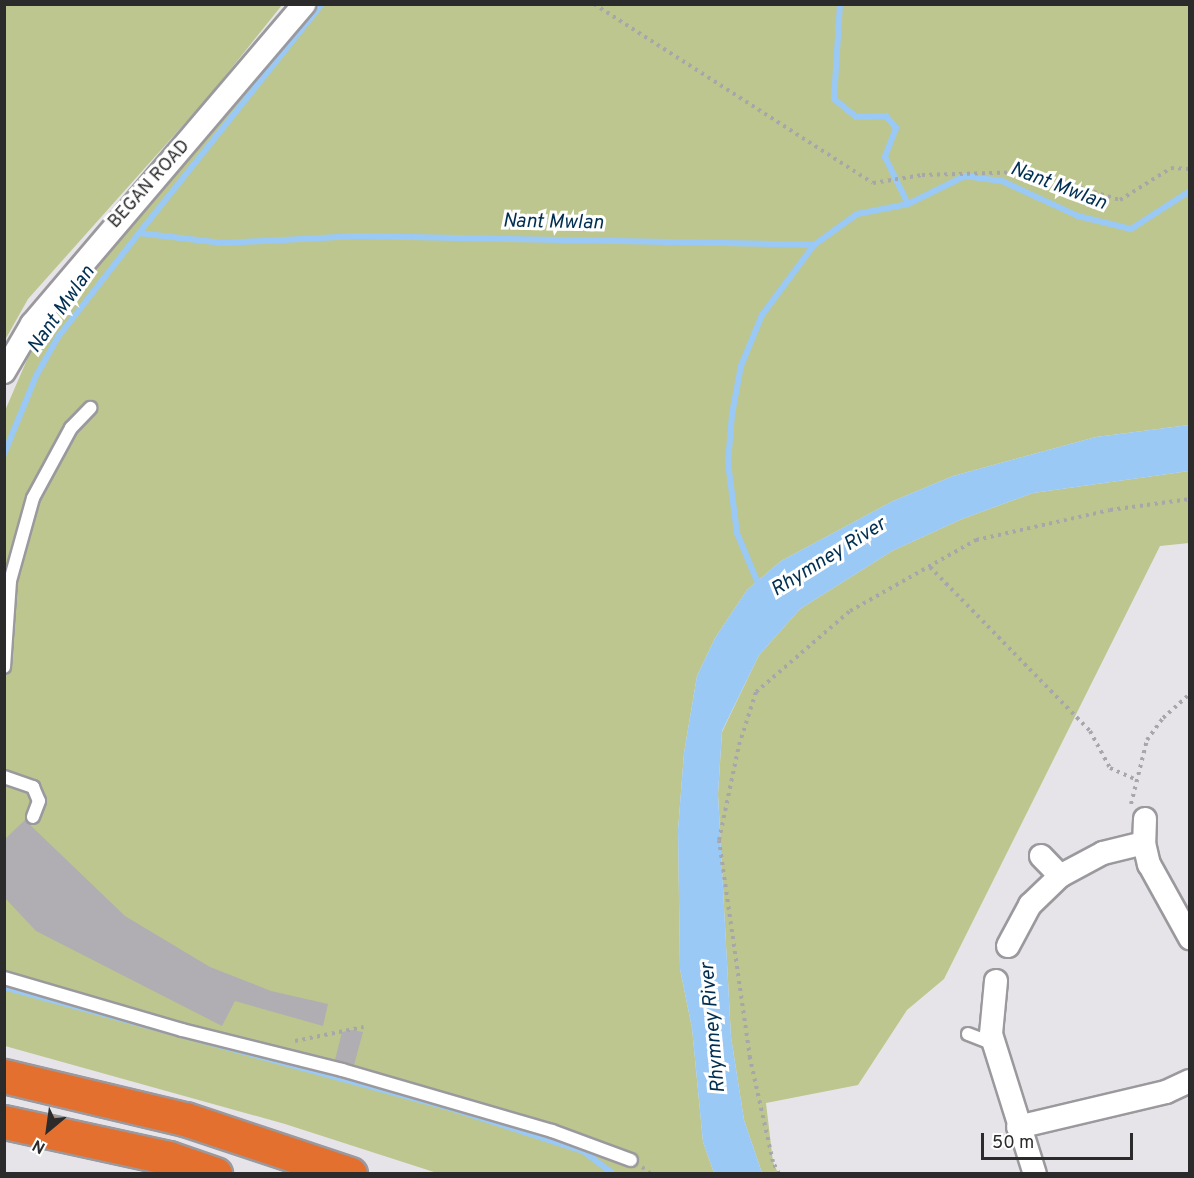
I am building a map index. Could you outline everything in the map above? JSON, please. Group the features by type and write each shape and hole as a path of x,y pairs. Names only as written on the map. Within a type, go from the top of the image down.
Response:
{"highway":[{"path":"4,1076 185,1119 350,1173"},
{"path":"4,1122 169,1158 215,1173"}],"street":[{"name":"BEGAN ROAD","path":"4,372 32,324 304,4"},
{"path":"1145,819 1144,843 1149,864 1190,938"},
{"path":"1008,946 1030,905 1060,876 1103,853 1144,843"},
{"path":"1041,856 1060,876"},
{"path":"996,981 991,1025 994,1044 1018,1127 1035,1173"},
{"path":"1018,1127 1138,1099 1190,1081"}],"lane":[{"path":"4,667 10,581 33,498 71,428 90,408"},
{"path":"4,777 33,787 39,801 33,817"},
{"path":"4,978 182,1030 277,1053 552,1131 631,1160"},
{"path":"968,1034 994,1044"}],"path":[{"path":"594,4 873,183 922,175 1029,172 1120,200 1171,168 1190,169"},
{"path":"779,1173 773,1162 750,1058 719,840 739,745 756,692 850,611 976,540 1110,510 1190,499"},
{"path":"930,567 1090,731 1110,768 1137,780"},
{"path":"1145,819 1139,812 1130,810 1151,733 1190,694"},
{"path":"277,1053 280,1045 355,1026 364,1027"}],"green space":[{"path":"5,4 282,5 210,95 28,299 5,340"},
{"path":"322,5 1189,5 1189,425 1096,437 953,476 893,501 781,561 747,590 715,638 697,676 684,753 678,830 680,969 692,1028 703,1142 714,1173 437,1173 285,1124 5,1046 4,413 29,355 52,313"},
{"path":"1189,471 1189,543 1160,546 944,979 907,1010 858,1085 766,1103 773,1162 778,1173 762,1173 744,1120 731,1037 718,794 722,732 759,655 800,609 892,551 962,519 1033,493"}],"water":[{"name":"Rhymney River","path":"1189,425 1189,471 1033,493 962,519 892,551 800,609 759,655 722,731 718,794 731,1037 744,1120 762,1173 714,1173 703,1142 692,1028 680,969 678,830 684,753 697,676 715,638 747,590 781,561 893,501 953,476 1096,437"}],"building":[{"path":"25,820 125,916 210,967 271,991 328,1004 323,1026 235,1001 222,1026 36,931 4,897 4,840"},
{"path":"352,1030 363,1032 354,1065 335,1060 342,1032"}],"waterway":[{"path":"139,233 322,4"},
{"path":"840,4 834,99 856,117 886,116 896,128 885,157 908,204"},
{"name":"Nant Mwlan","path":"4,454 36,376 58,337 139,233 222,243 358,236 814,245 857,214 908,204 965,176 1002,181 1078,216 1131,229 1190,191"},
{"path":"757,581 737,533 728,463 732,414 741,366 762,315 814,245"},
{"path":"4,987 456,1110 583,1151 613,1174"}]}
